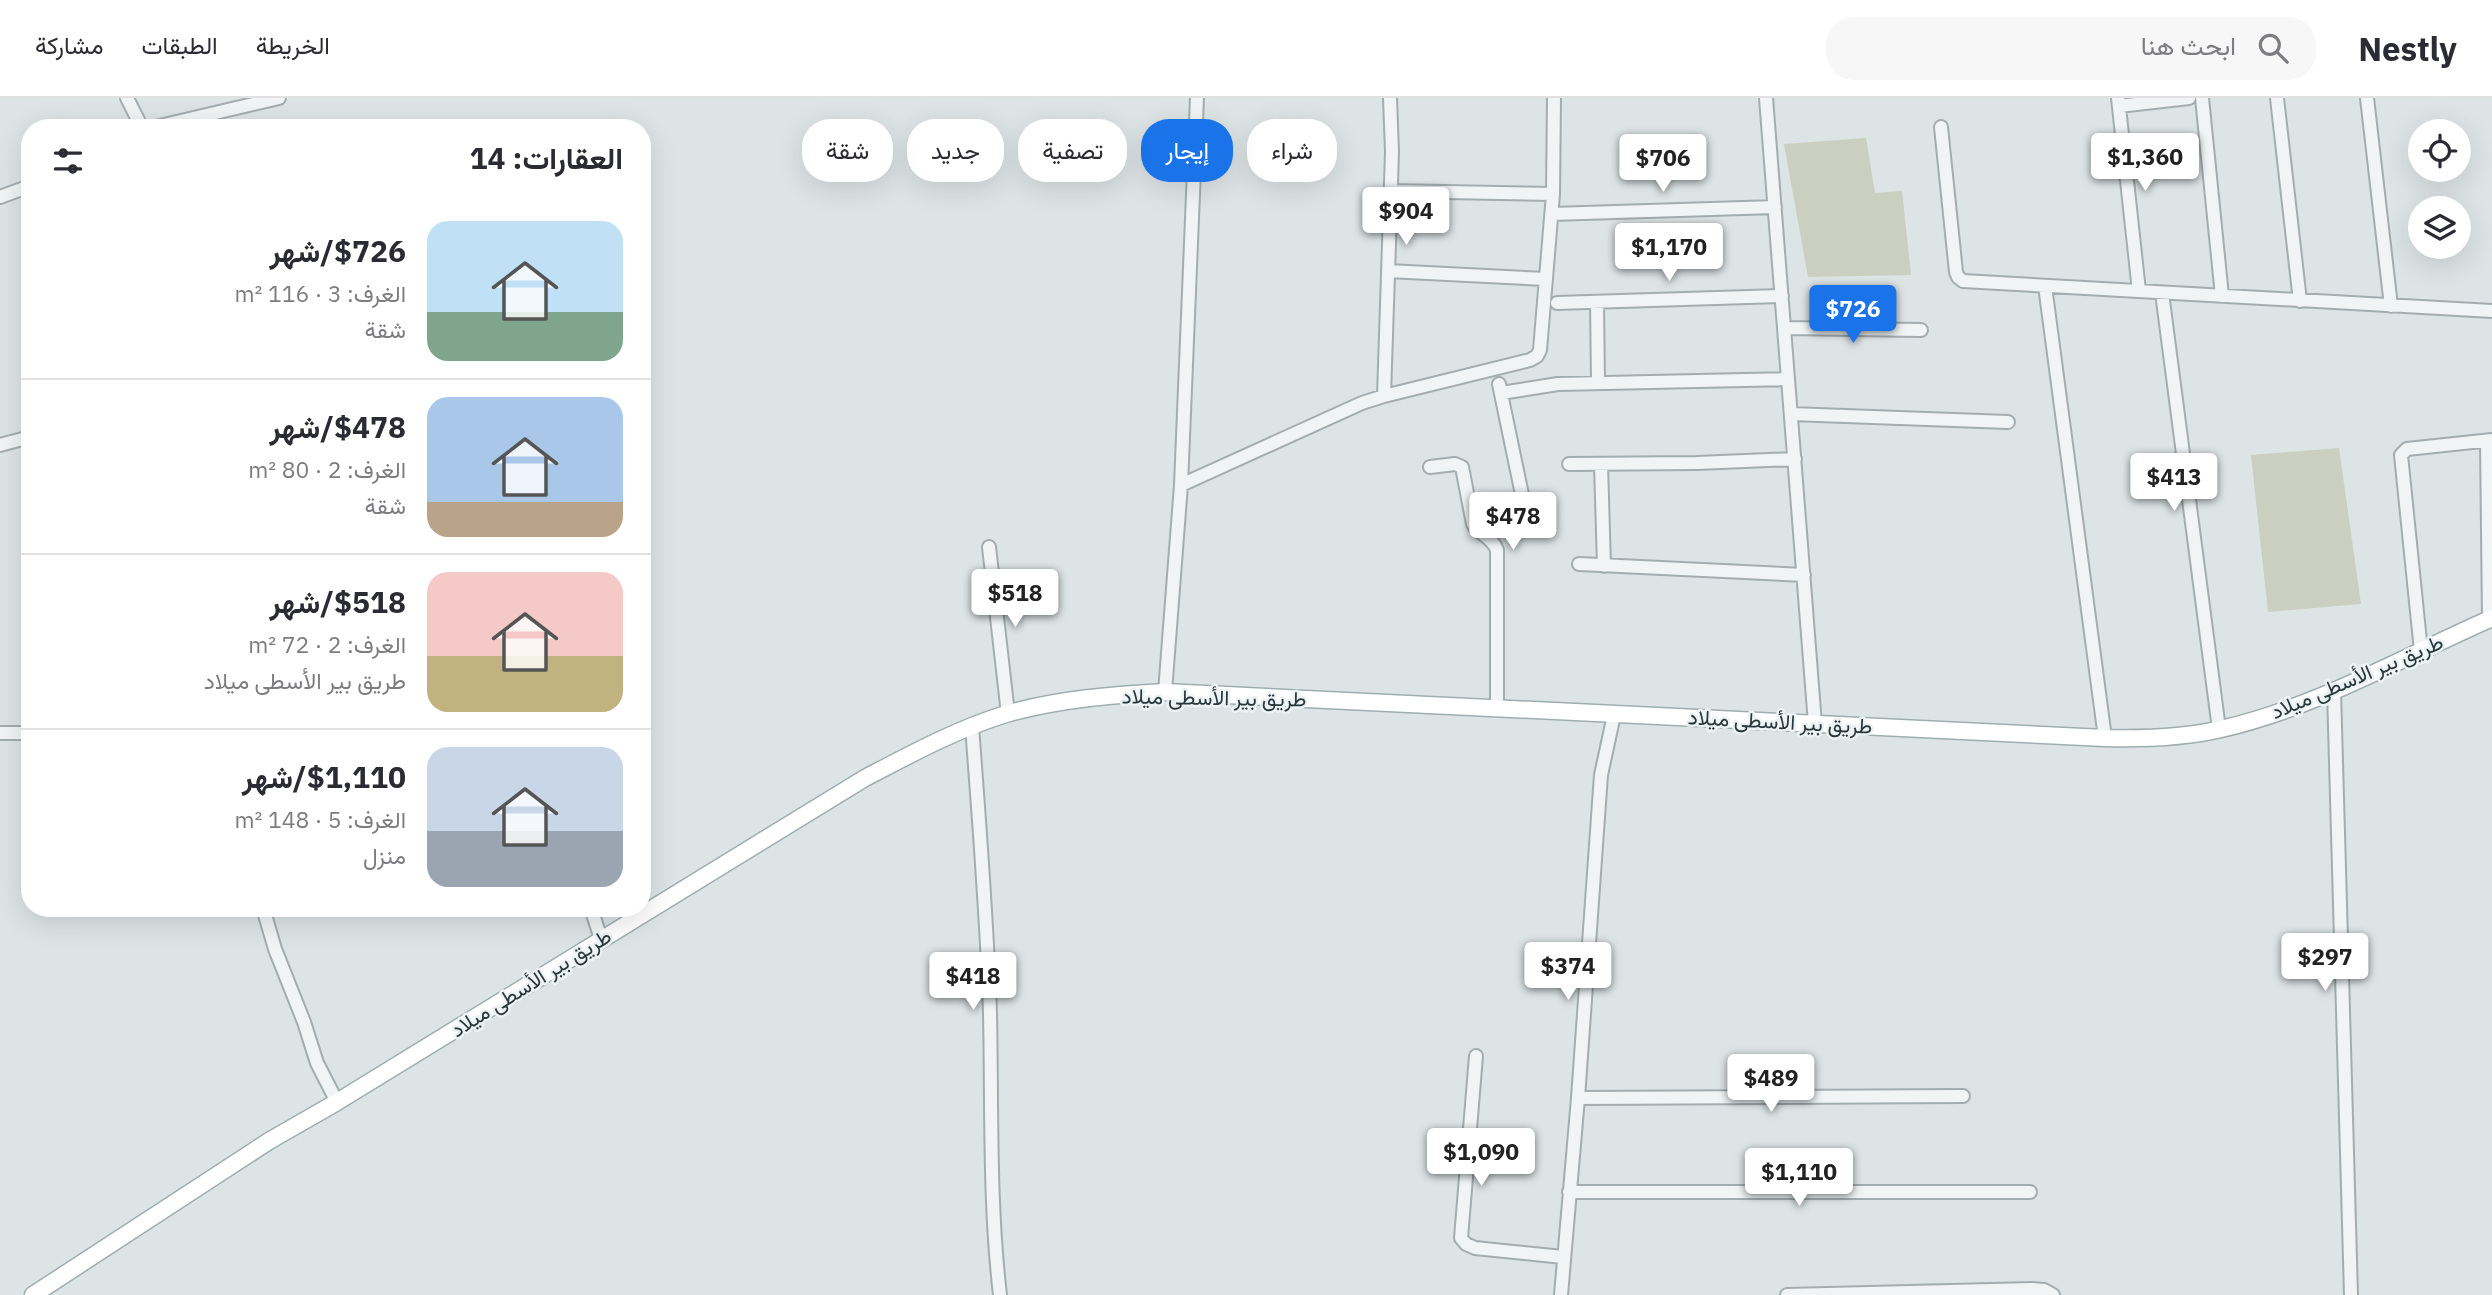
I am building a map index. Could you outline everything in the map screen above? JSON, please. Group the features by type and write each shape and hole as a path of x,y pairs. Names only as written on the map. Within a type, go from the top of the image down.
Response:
{"main road":[{"name":"طريق بير الأسطى ميلاد","path":"651,909 865,778 972,726 1008,714 1086,698 1165,692 2105,738 2162,737 2219,729 2262,718 2334,691 2491,619"},
{"name":"طريق بير الأسطى ميلاد","path":"33,1295 269,1141 338,1102 637,917"}],"street":[{"path":"127,98 138,119"},
{"path":"189,119 279,98"},
{"path":"1165,692 1181,485 1197,98"},
{"path":"1384,396 1391,191 1390,98"},
{"path":"1181,485 1304,428 1384,396 1534,359 1540,350 1552,214 1554,98"},
{"path":"1766,98 1815,724"},
{"path":"2139,291 2118,102 2189,98"},
{"path":"2202,98 2222,296"},
{"path":"2277,98 2300,301"},
{"path":"2367,98 2391,306"},
{"path":"1941,127 1958,277 1966,281 2492,311"},
{"path":"0,197 21,189"},
{"path":"1391,191 1553,194"},
{"path":"1552,214 1775,207"},
{"path":"1388,271 1546,279"},
{"path":"2045,286 2105,738"},
{"path":"2162,293 2219,729"},
{"path":"1557,303 1782,296"},
{"path":"1597,302 1598,383"},
{"path":"1784,328 1921,330"},
{"path":"1525,509 1500,388 1788,379"},
{"path":"1791,414 2008,422"},
{"path":"0,445 21,439"},
{"path":"2421,651 2400,458 2407,449 2489,440 2491,619"},
{"path":"1569,464 1795,459"},
{"path":"1430,467 1455,464 1462,467 1472,524 1496,546 1497,709"},
{"path":"1601,464 1604,566"},
{"path":"989,547 1008,714"},
{"path":"1579,564 1804,575"},
{"path":"2334,691 2351,1295"},
{"path":"1561,1295 1601,775 1614,715"},
{"path":"972,726 985,907 992,1106 992,1204 1000,1295"},
{"path":"0,733 21,733"},
{"path":"266,917 275,949 304,1021 317,1063 338,1102"},
{"path":"593,917 601,939"},
{"path":"1476,1056 1461,1238 1475,1248 1563,1257"},
{"path":"1578,1098 1963,1096"},
{"path":"1569,1192 2030,1192"},
{"path":"1787,1295 2032,1289 2044,1290 2053,1295"}],"green space":[{"path":"1866,138 1875,193 1902,191 1911,275 1808,277 1784,144"},
{"path":"2339,448 2361,604 2268,612 2251,455"}]}
